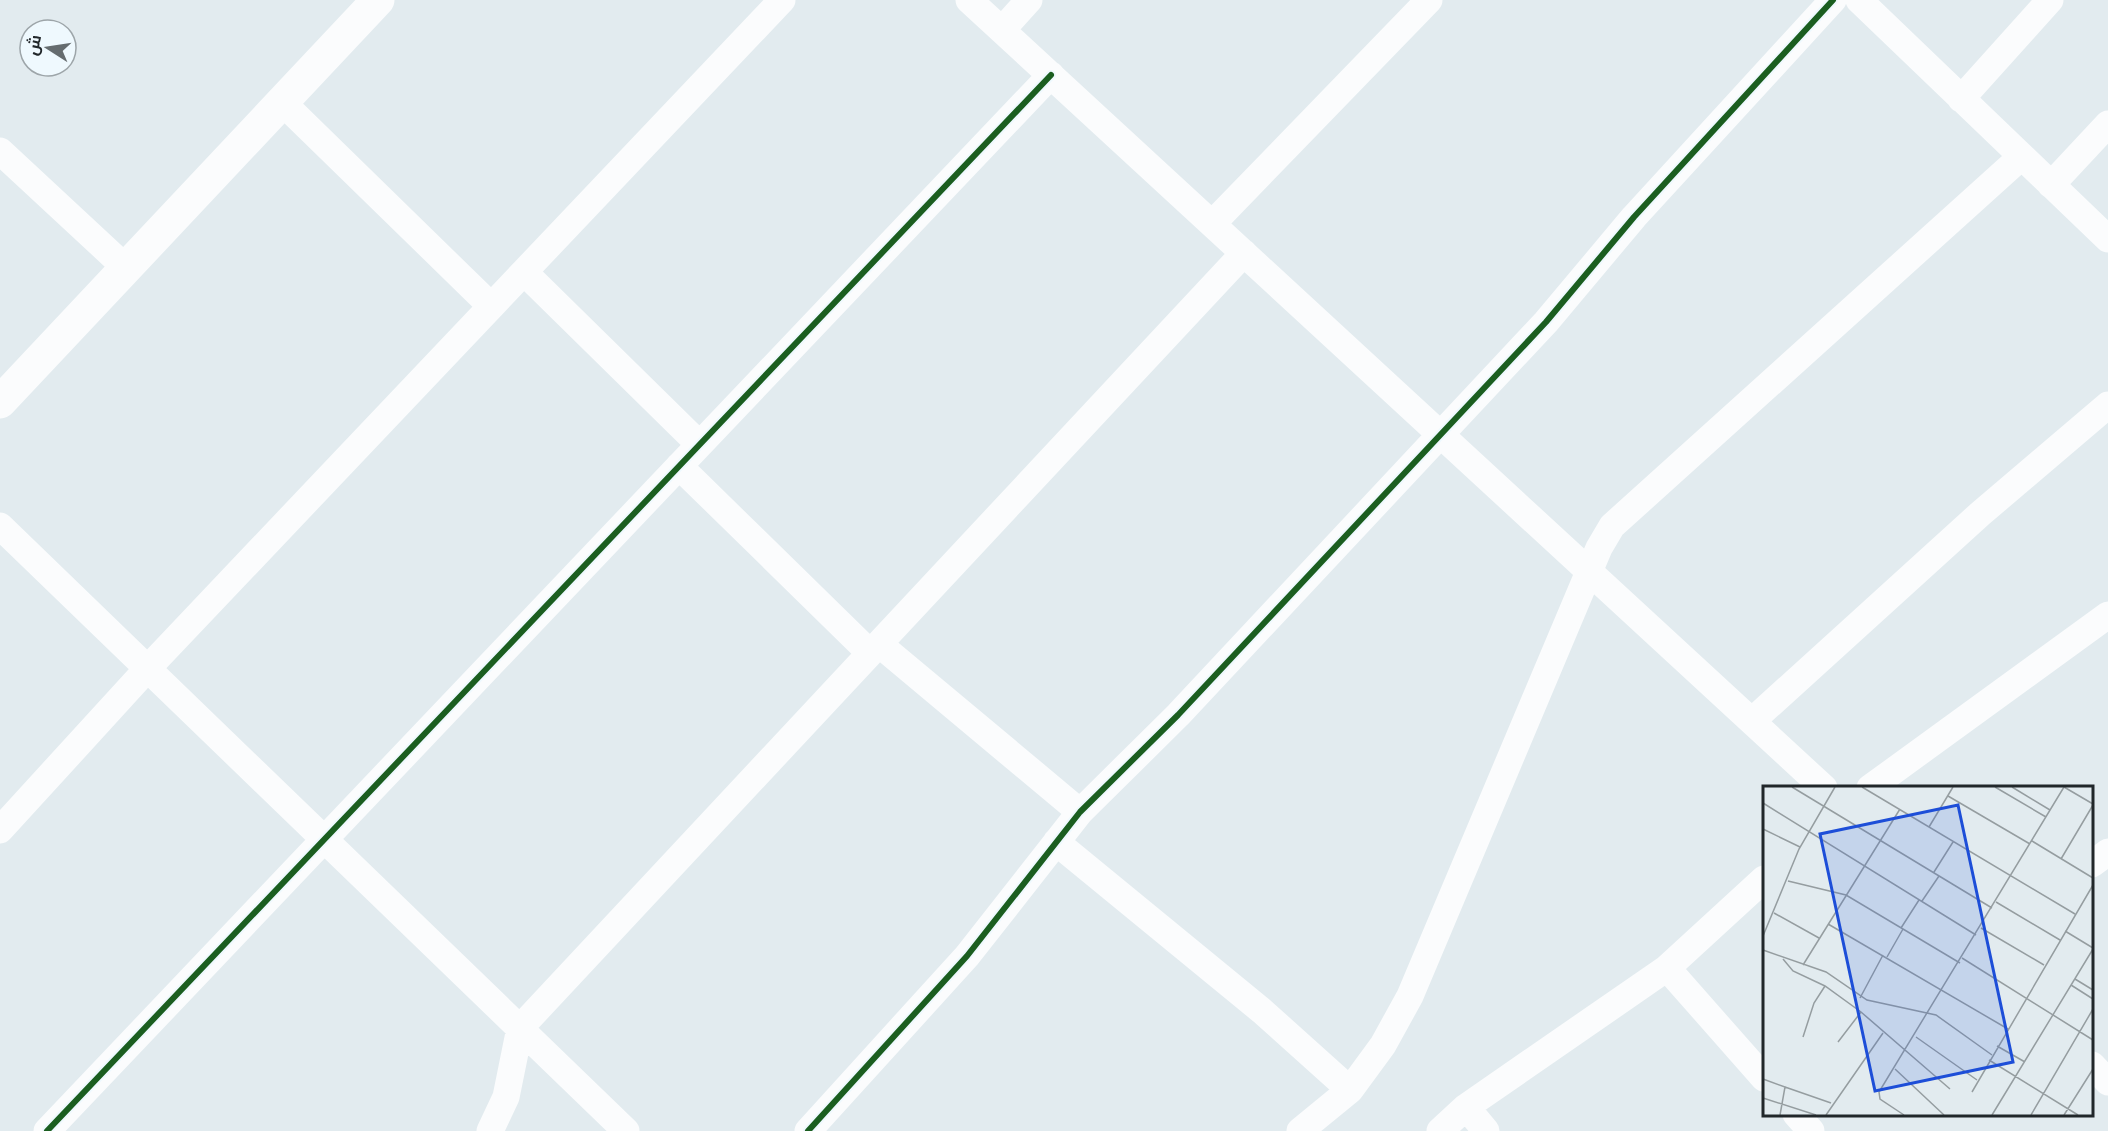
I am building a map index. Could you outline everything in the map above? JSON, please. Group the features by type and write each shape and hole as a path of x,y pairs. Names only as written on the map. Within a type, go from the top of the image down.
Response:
{"street":[{"path":"0,402 378,0"},
{"path":"0,830 148,668 782,0"},
{"path":"969,0 1822,786"},
{"path":"1002,30 1029,0"},
{"path":"1212,224 1429,0"},
{"path":"808,1131 967,956 1080,812 1178,715 1546,322 1634,217 1833,0"},
{"path":"1859,0 2108,239"},
{"path":"1961,99 2050,0"},
{"path":"47,1131 1051,75"},
{"path":"282,102 491,306"},
{"path":"2051,185 2108,124"},
{"path":"0,151 126,268"},
{"path":"1300,1131 1350,1090 1383,1045 1410,996 1599,548 1612,526 2021,157"},
{"path":"490,1131 506,1097 520,1028 1244,253"},
{"path":"524,272 699,444"},
{"path":"1752,721 1971,522 2108,405"},
{"path":"679,466 875,649 1080,812"},
{"path":"0,526 626,1131"},
{"path":"1873,786 2108,615"},
{"path":"1056,842 1262,1011 1350,1090"},
{"path":"2093,863 2108,852"},
{"path":"1440,1131 1466,1107 1667,968 1763,880"},
{"path":"1667,968 1763,1077"},
{"path":"2093,1067 2108,1082"},
{"path":"1466,1107 1486,1131"},
{"path":"1798,1116 1811,1131"}],"cycle path":[{"path":"808,1131 967,956 1080,812 1178,715 1546,322 1634,217 1833,0"},
{"path":"47,1131 1051,75"}]}
